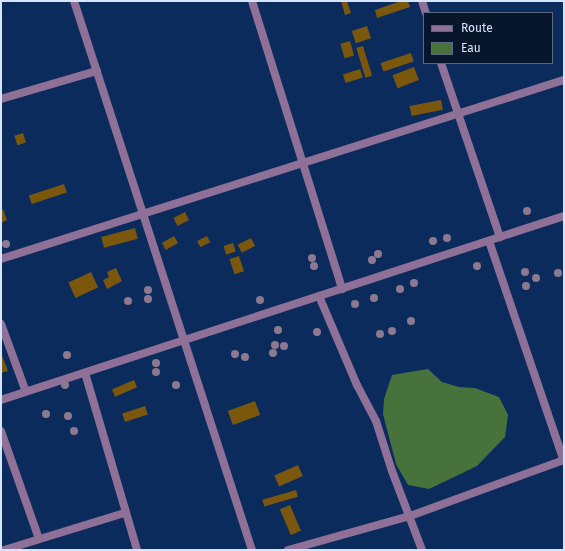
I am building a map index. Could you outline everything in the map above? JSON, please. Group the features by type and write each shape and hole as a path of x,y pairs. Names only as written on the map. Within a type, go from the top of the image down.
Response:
{"street":[{"path":"74,1 182,341 252,550"},
{"path":"252,1 342,289"},
{"path":"422,1 426,12"},
{"path":"441,64 500,237"},
{"path":"1,99 96,71"},
{"path":"1,259 141,212 564,80"},
{"path":"1,400 564,216"},
{"path":"288,550 410,516 564,460 489,241"},
{"path":"319,296 357,385 376,421 422,550"},
{"path":"1,324 26,392"},
{"path":"85,373 124,513 137,550"},
{"path":"1,431 39,539"},
{"path":"4,550 124,513"}],"water":[{"path":"428,369 442,382 459,387 475,388 499,397 508,415 505,437 477,466 429,489 408,485 396,464 383,414 384,399 392,375"}],"building":[{"path":"341,1 347,1 351,13 345,15"},
{"path":"401,1 408,1 410,7 377,18 375,10"},
{"path":"367,26 371,38 356,43 352,31"},
{"path":"350,41 354,55 345,58 340,44"},
{"path":"363,46 372,76 365,78 356,48"},
{"path":"411,53 414,62 383,71 381,63"},
{"path":"414,67 419,80 398,88 393,75"},
{"path":"360,69 363,78 346,83 343,75"},
{"path":"441,100 443,110 411,116 410,106"},
{"path":"23,133 26,143 17,145 14,136"},
{"path":"64,184 67,193 32,204 29,195"},
{"path":"3,209 7,220 1,223 1,210"},
{"path":"185,212 189,220 178,226 173,218"},
{"path":"135,228 138,239 104,248 101,237"},
{"path":"174,236 178,243 166,250 162,243"},
{"path":"207,236 210,242 200,247 197,241"},
{"path":"251,238 255,246 242,253 238,245"},
{"path":"233,243 236,252 226,255 223,246"},
{"path":"239,256 244,271 234,274 229,259"},
{"path":"116,268 122,281 107,289 103,280 109,277 107,272"},
{"path":"91,272 98,287 76,298 68,283"},
{"path":"1,353 8,371 1,373"},
{"path":"134,380 137,387 115,397 112,389"},
{"path":"255,401 260,415 233,425 228,411"},
{"path":"145,406 148,415 125,422 122,413"},
{"path":"298,465 303,476 279,487 274,476"},
{"path":"296,490 298,497 264,506 262,500"},
{"path":"290,505 301,531 291,535 280,509"}]}
